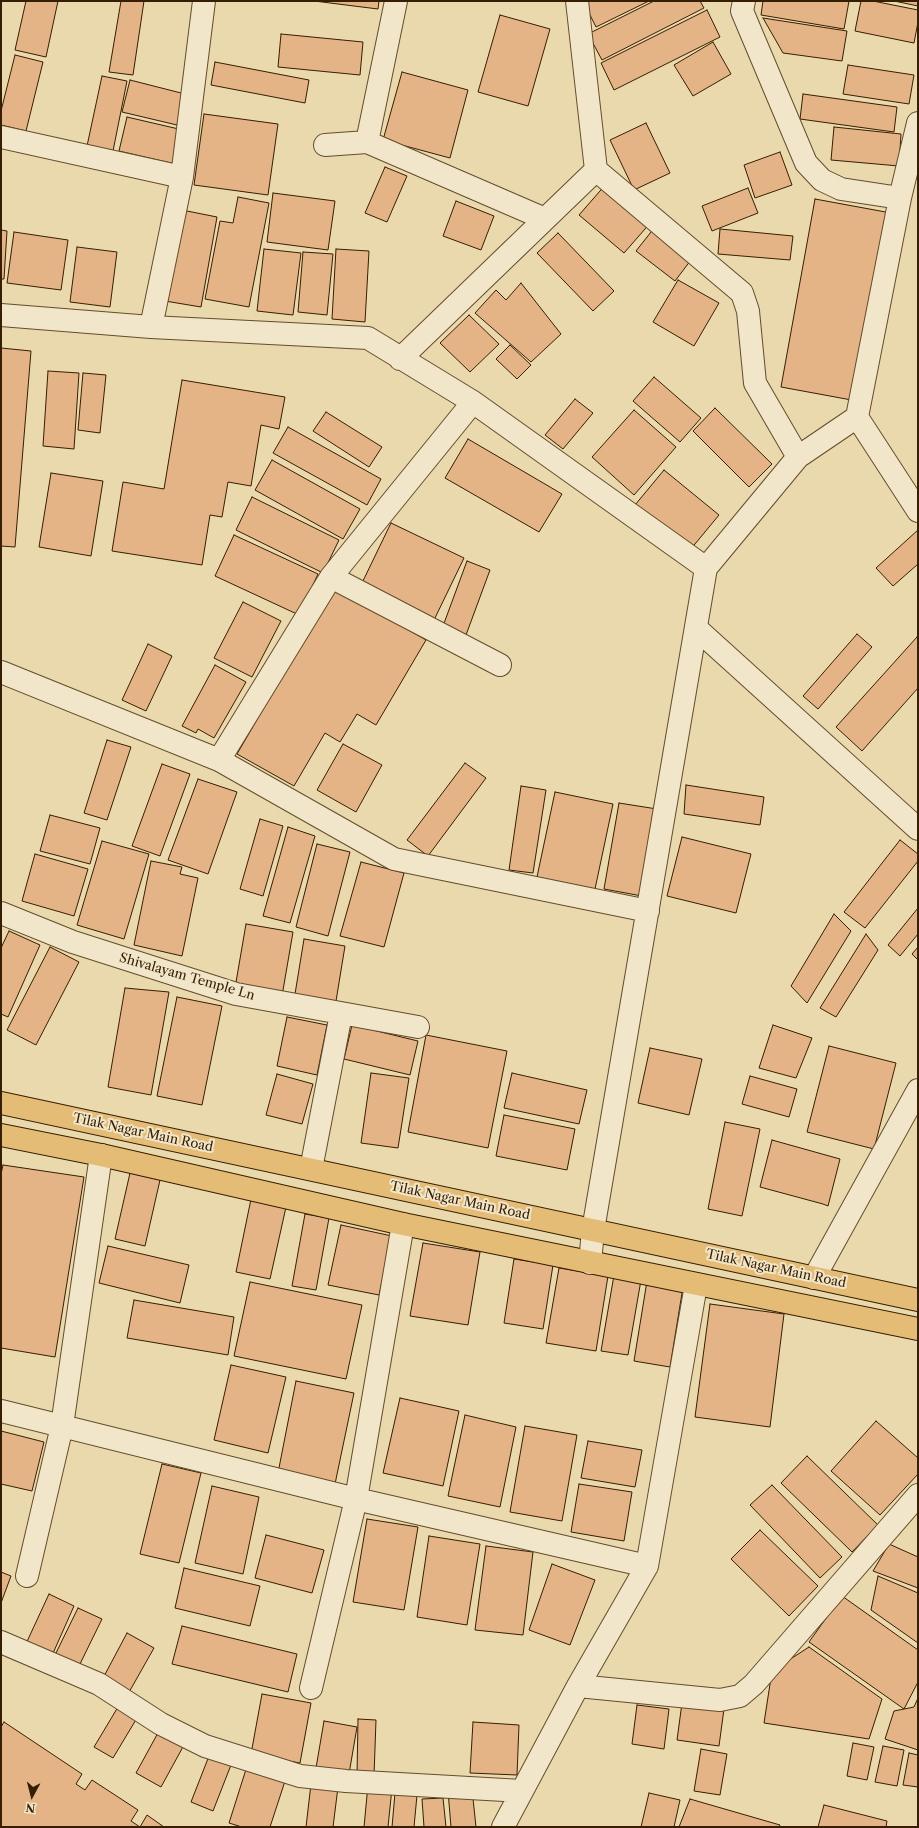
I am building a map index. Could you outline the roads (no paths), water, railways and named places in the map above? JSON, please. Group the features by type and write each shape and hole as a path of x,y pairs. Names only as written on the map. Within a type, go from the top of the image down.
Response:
{"main road":[{"name":"Tilak Nagar Main Road","path":"1,1103 918,1300"},
{"path":"1,1135 403,1224 696,1285 918,1329"}],"street":[{"path":"151,327 182,177 204,1"},
{"path":"367,142 396,1"},
{"path":"577,1 596,170 742,293 748,311 755,383 798,457"},
{"path":"741,4 806,163 822,180 841,189 900,198"},
{"path":"590,1263 593,1230 697,628 706,568 798,457 857,416 900,198 918,123"},
{"path":"1,137 182,177"},
{"path":"325,145 367,142 545,219"},
{"path":"400,359 596,170"},
{"path":"1,315 151,327 368,338 400,359 473,402 706,568"},
{"path":"220,760 331,578 473,402"},
{"path":"857,416 918,510"},
{"path":"331,578 500,665"},
{"path":"697,628 918,829"},
{"path":"3,679 220,760 394,858 648,911"},
{"name":"Shivalayam Temple Ln","path":"1,912 73,942 236,994 418,1027"},
{"path":"311,1169 341,1014"},
{"path":"814,1278 918,1090"},
{"path":"27,1576 62,1426 101,1156"},
{"path":"310,1688 356,1499 403,1224"},
{"path":"509,1826 522,1791 578,1686 647,1566 696,1285"},
{"path":"1,1411 356,1499 647,1566"},
{"path":"578,1686 720,1700 740,1696 754,1684 918,1495"},
{"path":"1,1642 99,1684 161,1724 205,1746 300,1776 346,1781 522,1791"}]}
